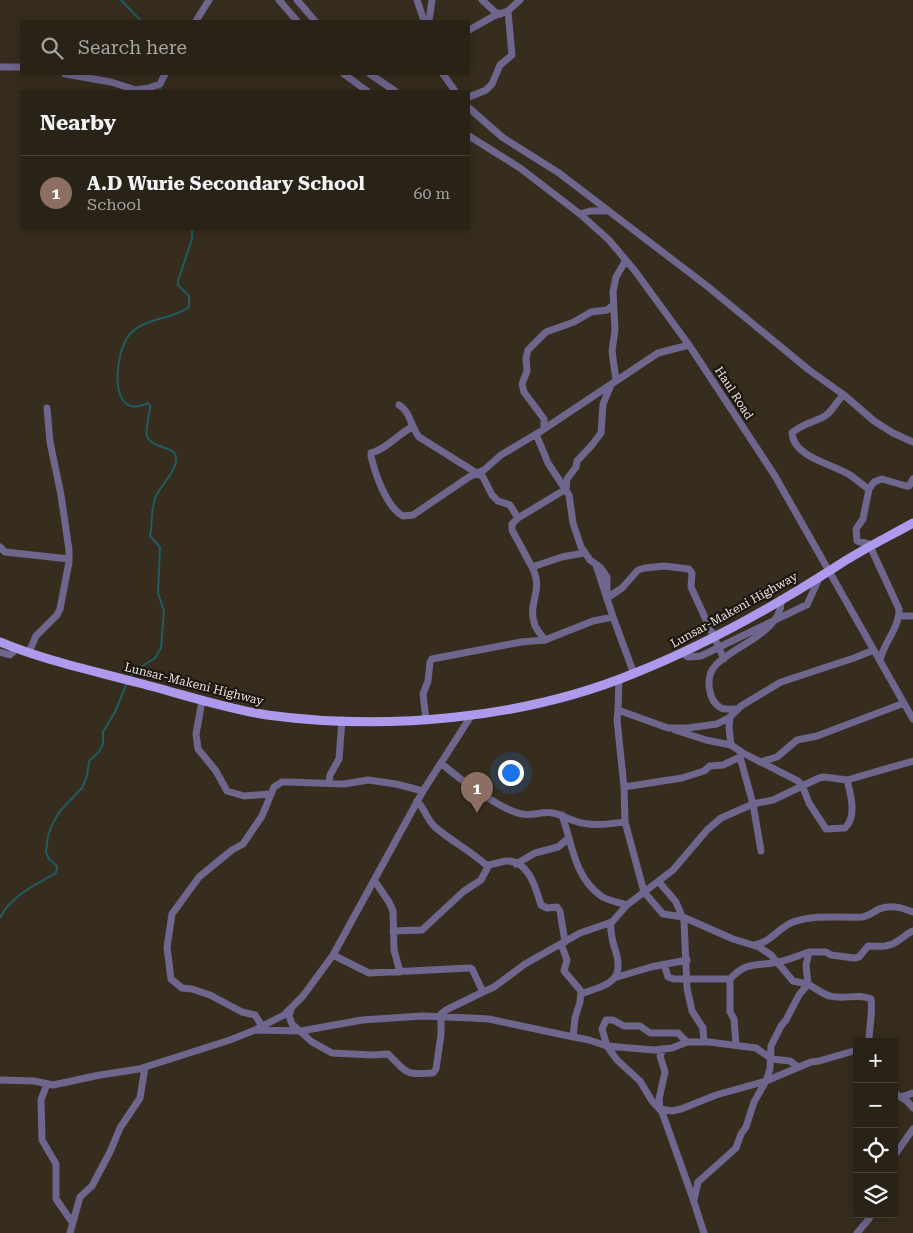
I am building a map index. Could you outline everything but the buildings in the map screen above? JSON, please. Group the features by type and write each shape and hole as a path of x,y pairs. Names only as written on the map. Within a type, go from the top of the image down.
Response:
{"main road":[{"name":"Lunsar-Makeni Highway","path":"0,642 16,649 202,701 268,715 387,721 471,716 537,704 634,674 683,653 913,523"}],"street":[{"path":"197,20 208,0"},
{"path":"279,0 296,20"},
{"path":"297,0 314,20"},
{"path":"417,0 424,20"},
{"path":"429,20 432,0"},
{"path":"482,0 495,12 505,12"},
{"path":"470,30 505,12 520,0"},
{"path":"470,97 486,90 492,84 500,65 512,55 505,12"},
{"path":"0,67 20,67"},
{"path":"71,75 111,82 136,90 160,84 165,75"},
{"path":"345,75 365,90"},
{"path":"371,75 394,90"},
{"path":"444,75 454,90"},
{"path":"470,109 502,138 559,173 707,286 809,370 844,395 874,420 912,443"},
{"name":"Haul Road","path":"470,137 520,168 580,214 609,240 626,260 689,345 834,568 874,650 913,720"},
{"path":"580,214 590,211 609,211"},
{"path":"566,489 567,479 576,467 577,461 601,433 603,404 614,382 612,350 615,330 612,306 613,292 616,277 626,260"},
{"path":"544,429 544,419 524,392 522,384 527,371 526,358 528,350 546,332 574,322 591,312 607,310 612,306"},
{"path":"412,427 405,430 379,451 371,453 377,477 387,497 400,514 407,516 484,470 501,455 544,429 658,353 689,345"},
{"path":"844,395 839,398 828,414 797,429 792,433 792,436 799,448 810,457 850,475 869,489"},
{"path":"399,405 406,410 412,427 419,437 485,479 492,495 498,501 510,506 518,518"},
{"path":"29,652 36,636 57,615 60,609 68,559 61,495 50,442 47,408"},
{"path":"536,434 548,464 566,489 570,499 572,523 576,537 584,553 607,577 607,598 634,674"},
{"path":"880,660 882,650 900,616 898,602 868,543 857,541 856,534 858,525 863,519 869,489 878,479 882,478 909,486 913,479"},
{"path":"544,640 534,622 533,614 538,584 532,567 512,530 512,524 518,518 566,489"},
{"path":"0,546 5,552 68,559"},
{"path":"532,567 562,556 584,553"},
{"path":"607,598 622,588 638,570 664,566 689,569 692,572 691,587 724,659"},
{"path":"683,653 693,658 701,656 807,605 820,576"},
{"path":"737,709 724,709 715,702 708,681 711,672 724,659 765,631 782,605 781,599"},
{"path":"900,616 913,616"},
{"path":"426,719 423,694 428,681 432,659 521,642 544,640 594,621 613,617"},
{"path":"0,652 10,655 16,649"},
{"path":"668,728 704,726 723,722 737,709 781,682 874,650"},
{"path":"619,679 617,720 624,787 624,822 644,892 663,914 683,918 733,939 754,945 771,955 793,981 808,984 829,996 845,998 865,997 871,999 872,1008 868,1030 869,1038"},
{"path":"202,701 196,734 198,749 216,771 227,791 244,796 270,794"},
{"path":"760,762 777,758 797,740 817,736 904,703"},
{"path":"618,710 706,740 731,745 741,755 794,778 802,785 810,803 826,829 839,830 848,825 852,813 847,780"},
{"path":"471,716 423,792 333,955 289,1013 290,1020 312,1042 332,1054 388,1054 401,1068 413,1074 433,1073 436,1069 442,1035 442,1013 494,987 525,964 580,933 611,922 627,905 673,870 707,830 721,818 753,804 773,800 802,785 824,777 847,780 913,761"},
{"path":"730,717 731,745"},
{"path":"328,783 330,775 339,759 342,720"},
{"path":"624,787 682,778 704,772 710,766 723,765 741,755"},
{"path":"741,755 753,804 761,851"},
{"path":"441,763 462,780 515,812 530,815 553,812 590,825 624,822"},
{"path":"262,1026 255,1015 246,1014 210,995 192,988 182,988 171,979 167,946 172,914 184,896 207,870 232,850 243,844 262,816 274,787 282,782 344,784 368,780 396,784 423,792"},
{"path":"418,801 435,827 480,858 486,865 505,861 516,864 528,872 534,881 541,905 547,908 557,907 560,911 563,943 567,960 564,971 576,984 581,994 575,1018 573,1037"},
{"path":"562,815 576,863 582,875 605,898 627,905"},
{"path":"516,864 535,854 558,847 569,838"},
{"path":"393,931 422,930 464,891 481,880 489,865"},
{"path":"374,880 393,911 394,950 400,972"},
{"path":"659,882 676,902 683,918 691,1007 703,1028 704,1042"},
{"path":"754,945 765,942 782,928 804,919 835,916 867,916 885,907 894,907 913,912"},
{"path":"611,922 611,936 620,966 614,978"},
{"path":"664,964 668,977 730,979 746,966 777,963 810,952 826,952 831,955 858,957 868,946 895,943 913,930"},
{"path":"694,1201 698,1182 736,1148 741,1134 746,1127 754,1102 766,1081 770,1069 771,1046 799,995 808,984 806,972 810,952"},
{"path":"333,955 368,973 470,968 483,992"},
{"path":"581,994 604,985 614,978 651,966 687,960"},
{"path":"730,979 730,1012 734,1019 736,1045"},
{"path":"0,1080 60,1084 146,1067 255,1030 292,1009"},
{"path":"255,1030 301,1031 362,1020 441,1017 489,1019 589,1040 607,1046 642,1050 662,1050 687,1042 756,1048 770,1058 790,1062 798,1067"},
{"path":"687,1042 678,1032 650,1033 640,1026 624,1026 613,1020 604,1023 602,1029 607,1046 617,1060 640,1081 660,1110 667,1124 704,1233"},
{"path":"660,1110 659,1099 665,1072 660,1056 662,1050"},
{"path":"660,1110 672,1111 680,1109 716,1095 766,1081 811,1062 819,1062 853,1051"},
{"path":"70,1233 80,1197 92,1186 120,1128 140,1098 146,1067"},
{"path":"47,1084 41,1100 42,1140 56,1164 56,1199 72,1222"},
{"path":"902,1097 913,1093"},
{"path":"898,1095 913,1108"},
{"path":"898,1150 913,1129"},
{"path":"858,1233 870,1218"}],"waterway":[{"path":"121,0 140,20"},
{"path":"130,677 138,669 155,658 161,648 164,611 158,593 160,547 150,536 152,509 159,490 175,466 176,457 171,450 153,443 147,436 150,405 148,403 135,407 126,403 120,395 118,369 124,343 136,328 189,307 189,296 178,285 178,281 192,239 192,230"},
{"path":"0,918 17,897 32,886 56,873 57,866 49,859 46,852 48,836 52,825 60,811 82,788 87,776 89,761 98,753 103,744 103,732 115,712 127,683"}],"place":[{"name":"A.D Wurie Secondary School","path":"477,813"}]}
